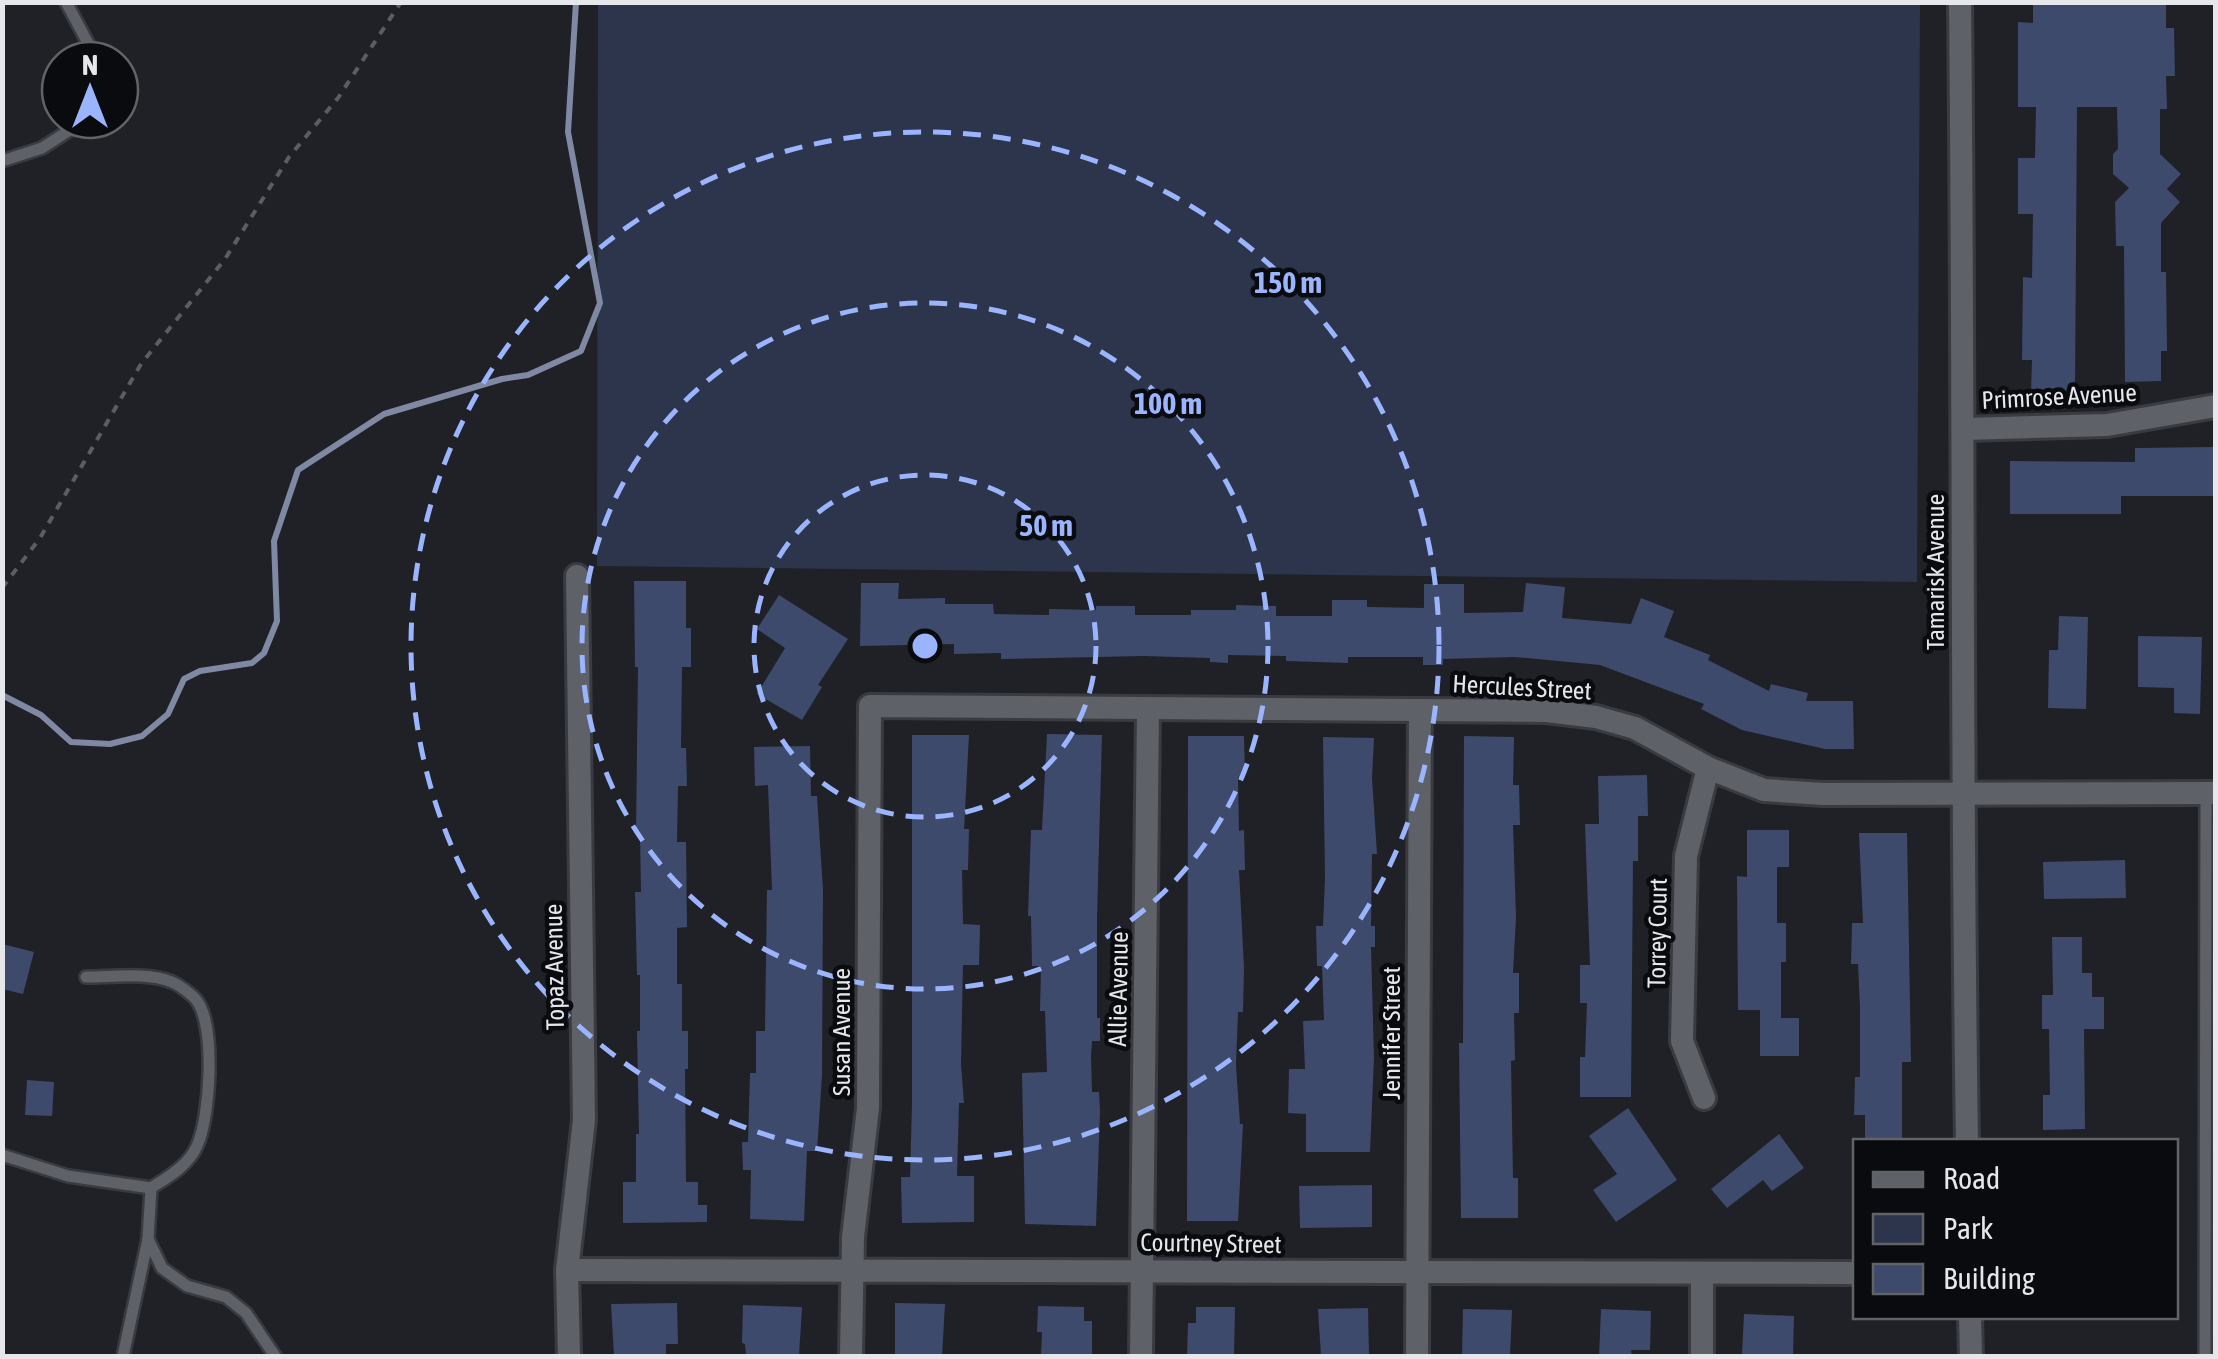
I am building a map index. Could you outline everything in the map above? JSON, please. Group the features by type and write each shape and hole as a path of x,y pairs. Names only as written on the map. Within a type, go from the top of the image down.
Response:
{"street":[{"name":"Tamarisk Avenue","path":"1960,2 1964,429 1961,792 1967,1139"},
{"name":"Primrose Avenue","path":"1964,429 2107,426 2216,406"},
{"name":"Topaz Avenue","path":"568,1356 566,1270 584,1120 577,576"},
{"name":"Hercules Street","path":"870,706 1547,711 1635,728 1708,768 1764,790 1823,794 2210,793"},
{"name":"Susan Avenue","path":"851,1356 852,1236 868,1108 870,706"},
{"name":"Allie Avenue","path":"1141,1356 1148,709"},
{"name":"Jennifer Street","path":"1418,1356 1420,710"},
{"name":"Torrey Court","path":"1704,1098 1682,1041 1686,856 1708,768"},
{"name":"Courtney Street","path":"566,1270 1853,1273"},
{"path":"1702,1273 1702,1356"},
{"path":"1970,1319 1970,1356"}],"lane":[{"path":"66,2 85,40"},
{"path":"2,161 54,140"},
{"path":"2206,1356 2210,793"},
{"path":"2,1155 68,1176 151,1188 176,1172 196,1148 208,1102 208,1045 198,1002 173,982 139,976 86,977"},
{"path":"122,1356 148,1239 151,1188"},
{"path":"148,1239 162,1268 188,1286 226,1297 246,1314 275,1356"}],"path":[{"path":"2,588 40,538 141,364 225,259 289,156 338,98 400,2"}],"green space":[{"path":"598,3 1920,3 1917,582 597,566"}],"building":[{"path":"2033,2 2166,2 2166,28 2174,28 2175,76 2166,76 2167,109 2160,109 2160,154 2181,174 2167,189 2180,202 2161,223 2167,351 2161,351 2161,381 2125,382 2124,246 2116,246 2115,202 2129,188 2113,174 2113,154 2118,149 2117,107 2077,107 2075,392 2031,391 2032,360 2022,360 2023,277 2032,278 2033,214 2018,214 2018,158 2035,158 2036,107 2018,107 2018,22 2033,23"},
{"path":"2215,447 2216,496 2121,496 2121,514 2010,514 2010,461 2135,462 2135,448"},
{"path":"634,581 686,581 691,667 682,667 681,748 686,748 687,786 678,786 677,842 686,842 687,927 677,928 677,984 682,984 682,1031 688,1031 686,1182 698,1182 698,1205 707,1205 707,1222 623,1223 623,1182 636,1182 639,1134 640,975 635,892 641,892 640,834 636,834 638,667"},
{"path":"861,583 899,583 898,599 945,598 945,604 993,604 994,614 1049,615 1049,609 1135,606 1135,615 1191,615 1191,610 1236,610 1236,605 1276,606 1276,616 1332,616 1332,600 1367,600 1367,607 1424,608 1424,584 1464,584 1464,613 1523,612 1526,583 1565,587 1562,618 1631,624 1641,598 1674,611 1664,637 1710,655 1708,660 1769,691 1771,684 1808,693 1806,701 1853,701 1854,749 1825,749 1742,730 1701,709 1704,704 1600,665 1515,657 1443,659 1443,665 1423,665 1423,657 1348,657 1348,663 1228,655 1228,663 1210,662 1210,658 1143,656 1001,659 1001,653 954,654 954,644 860,646"},
{"path":"779,595 848,639 818,685 822,687 802,720 757,694 785,648 757,629"},
{"path":"2059,616 2088,617 2086,709 2048,708 2049,650 2058,650"},
{"path":"2138,636 2202,637 2200,714 2174,713 2174,688 2138,687"},
{"path":"1047,734 1102,735 1097,917 1100,1041 1092,1041 1091,1056 1092,1092 1099,1092 1100,1111 1096,1226 1025,1224 1022,1073 1047,1072 1045,1011 1040,1011 1041,966 1032,966 1028,916 1031,830 1042,830"},
{"path":"912,735 969,735 964,829 969,829 968,870 962,870 963,924 980,925 979,965 963,965 964,1103 959,1103 957,1176 974,1176 974,1222 902,1223 901,1177 910,1177 912,1104"},
{"path":"1188,736 1244,736 1245,777 1238,777 1239,831 1244,830 1245,870 1239,870 1244,968 1236,1065 1243,1124 1238,1221 1187,1221"},
{"path":"1464,736 1514,737 1513,785 1519,785 1520,825 1513,825 1513,973 1519,973 1519,1013 1514,1013 1515,1060 1511,1061 1513,1178 1518,1178 1518,1218 1461,1218 1459,1043 1463,1043"},
{"path":"1323,737 1374,738 1372,778 1377,854 1372,854 1371,926 1375,926 1375,947 1371,947 1374,1058 1370,1152 1306,1152 1306,1114 1288,1113 1289,1069 1305,1069 1303,1021 1324,1020 1316,926 1323,926 1325,878"},
{"path":"810,746 811,796 817,796 823,890 822,1075 817,1151 807,1151 804,1221 750,1219 751,1170 743,1170 742,1142 748,1142 750,1073 756,1073 756,1031 765,1031 767,890 772,890 768,785 755,786 754,747"},
{"path":"1647,775 1648,816 1638,816 1638,861 1633,861 1631,1097 1580,1097 1587,1003 1580,1003 1580,965 1590,965 1585,824 1599,824 1598,776"},
{"path":"1747,830 1789,830 1789,867 1777,867 1777,923 1786,923 1781,1018 1799,1018 1799,1056 1760,1056 1760,1010 1738,1010 1737,876 1747,877"},
{"path":"1859,833 1907,833 1911,1062 1902,1062 1902,1139 1865,1139 1865,1115 1854,1115 1855,1077 1860,1077 1860,1008 1858,964 1851,964 1852,923 1863,923"},
{"path":"2125,860 2126,898 2044,899 2043,862"},
{"path":"2052,937 2082,937 2082,973 2092,973 2092,997 2104,997 2104,1029 2084,1029 2085,1129 2043,1130 2043,1095 2050,1095 2049,1029 2042,1029 2042,995 2053,995"},
{"path":"2,944 34,952 23,994 2,989"},
{"path":"27,1080 54,1082 52,1116 25,1115"},
{"path":"1628,1108 1677,1180 1616,1222 1593,1190 1617,1174 1589,1136"},
{"path":"1779,1134 1804,1168 1772,1191 1763,1180 1727,1208 1711,1189"},
{"path":"1372,1185 1372,1227 1300,1228 1299,1186"},
{"path":"677,1303 678,1344 666,1344 666,1356 614,1356 611,1304"},
{"path":"895,1303 945,1304 942,1356 895,1356"},
{"path":"743,1305 802,1307 799,1356 746,1356 742,1343"},
{"path":"1038,1306 1084,1307 1084,1321 1092,1321 1092,1356 1041,1356"},
{"path":"1196,1307 1235,1307 1234,1356 1187,1356 1188,1323 1196,1323"},
{"path":"1368,1308 1369,1356 1321,1356 1318,1309"},
{"path":"1463,1309 1512,1310 1510,1356 1462,1356"},
{"path":"1601,1309 1651,1311 1650,1350 1631,1350 1632,1356 1599,1356"},
{"path":"1744,1314 1794,1316 1793,1356 1742,1355"}],"waterway":[{"path":"2,695 41,715 71,742 110,744 142,736 168,714 184,679 200,671 252,663 264,653 277,621 274,541 298,470 384,414 528,375 581,351 600,303 568,132 576,2"}]}
